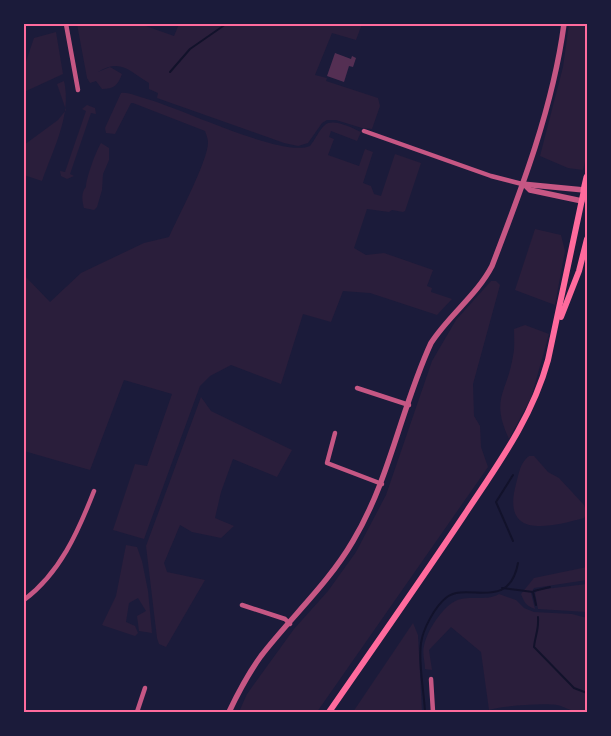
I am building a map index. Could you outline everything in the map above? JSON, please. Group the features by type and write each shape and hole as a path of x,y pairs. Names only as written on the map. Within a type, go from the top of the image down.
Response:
{"main road":[{"path":"329,712 455,530 519,431 542,383 585,202 587,177"},
{"path":"556,327 579,271 587,239"}],"street":[{"path":"66,24 78,90"},
{"path":"229,712 250,673 340,563 370,511 382,484 431,344 443,326 484,280 492,266 523,184 551,91 564,24"},
{"path":"364,132 491,176 523,184 586,191"},
{"path":"523,184 530,190 585,202"},
{"path":"357,388 409,405"},
{"path":"336,433 327,463 382,484"},
{"path":"24,600 47,578 75,539 94,490"},
{"path":"242,604 285,619 290,624"},
{"path":"431,679 432,712"},
{"path":"137,712 145,688"}],"shaded area":[{"path":"77,24 140,24 174,36 179,24 362,24 356,40 332,33 315,75 327,78 326,81 378,98 380,106 372,129 336,120 327,120 322,123 308,143 298,146 284,143 157,98 158,93 149,89 149,83 131,71 119,66 110,67 122,74 117,84 113,87 102,89 96,81 90,83 87,78"},
{"path":"569,24 587,24 587,153 583,170 568,168 540,156 563,67"},
{"path":"56,32 63,74 24,92 24,67 34,38"},
{"path":"64,81 66,94 65,108 57,84"},
{"path":"121,93 131,94 162,104 255,139 297,148 310,146 328,123 348,126 361,132 357,141 331,131 329,137 334,139 328,155 359,166 365,149 373,152 363,183 371,186 374,194 381,196 395,154 421,163 405,211 392,210 389,212 367,209 354,248 366,255 384,253 433,270 427,286 432,288 431,292 452,299 437,315 370,293 343,291 331,322 303,314 281,384 231,365 210,376 200,386 144,539 113,530 135,464 147,466 172,394 124,380 90,470 24,451 24,275 50,302 81,273 144,243 169,237 198,175 207,150 208,141 205,131 133,103 131,103 115,134 106,133 105,128"},
{"path":"87,105 95,108 96,114 91,113 70,174 74,176 67,179 61,176 60,171 65,172 86,111 82,109"},
{"path":"65,112 60,132 42,181 24,175 24,145 58,120"},
{"path":"101,143 109,148 109,160 103,174 102,190 97,207 94,210 84,208 82,200 92,165"},
{"path":"535,229 561,235 565,251 555,305 515,290"},
{"path":"491,281 496,281 500,285 473,384 474,416 480,426 481,447 488,467 317,712 239,712 247,694 294,629 328,591 356,552 386,495 432,361 456,320"},
{"path":"525,325 549,334 531,398 509,439 503,425 500,405 514,353 514,329"},
{"path":"201,397 211,411 292,450 277,477 233,459 221,492 215,518 234,526 221,538 192,532 180,525 164,563 167,572 205,580 166,647 159,644 157,638 146,546"},
{"path":"529,456 534,456 548,472 559,478 584,505 587,513 584,518 544,526 522,522 516,514 513,502 520,468"},
{"path":"126,545 137,547 142,561 148,591 152,633 139,631 137,616 146,611 138,598 129,603 126,622 135,626 138,633 135,636 102,625 116,596"},
{"path":"587,567 587,580 534,588 531,593 535,609 527,605 523,599 521,594 534,578"},
{"path":"587,584 587,612 538,609 535,593 537,590"},
{"path":"499,594 516,600 524,608 534,612 572,614 587,618 587,712 546,704 489,710 481,652 451,627 429,650 432,670 425,669 424,646 429,632 443,611 455,601 461,599 485,598"},
{"path":"413,623 418,635 422,712 353,712"}],"building":[{"path":"335,53 351,59 352,56 356,58 353,67 349,66 344,82 327,76"}],"waterway":[{"path":"170,72 190,49 226,24"},
{"path":"513,475 496,502 513,541"},
{"path":"425,712 420,651 424,631 430,618 447,597 456,593 487,593 506,587 513,578 518,563"},
{"path":"534,591 550,587"},
{"path":"502,588 533,592 536,605"},
{"path":"538,617 534,647 574,688 587,693"}]}
